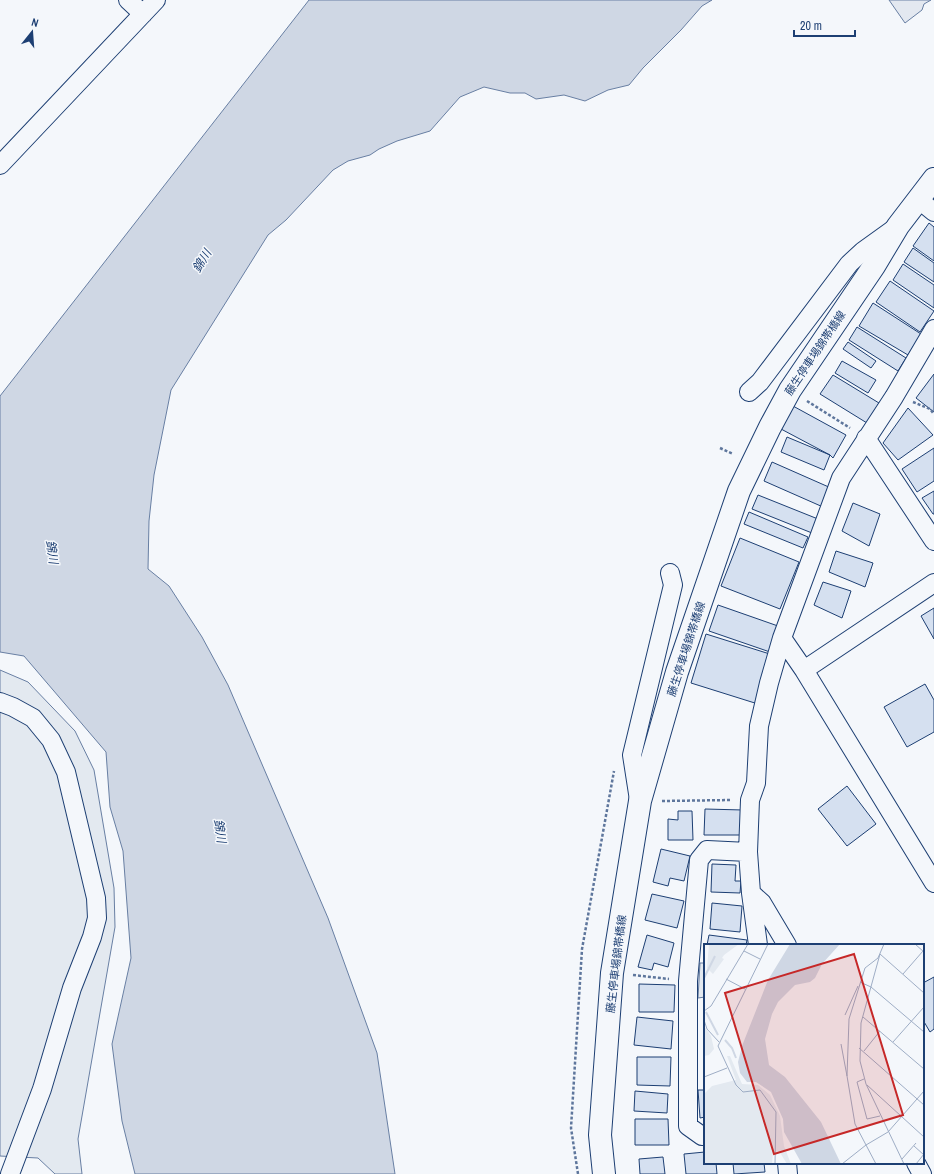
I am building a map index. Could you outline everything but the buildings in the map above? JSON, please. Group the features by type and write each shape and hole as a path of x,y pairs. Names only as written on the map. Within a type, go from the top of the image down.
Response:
{"main road":[{"name":"藤生停車場錦帯橋線","path":"604,1174 600,1135 612,973 640,801 677,672 739,490 770,427 790,390 874,266 898,226 926,206 934,179"}],"street":[{"path":"128,0 143,14"},
{"path":"0,165 156,0"},
{"path":"749,392 760,382 849,264 862,251 898,226"},
{"path":"758,944 751,892 748,852 750,800 756,783 759,726 769,683 782,638 841,478 894,397 934,329"},
{"path":"866,438 934,540"},
{"path":"640,801 632,755 673,585 670,573"},
{"path":"804,670 934,583"},
{"path":"782,638 804,670 934,883"},
{"path":"0,702 33,718 51,740 66,772 96,898 97,918 92,937 72,988 42,1089 10,1174"},
{"path":"704,1136 688,1126 688,981 699,860 707,850 748,852"},
{"path":"751,892 762,903 786,944"},
{"path":"787,1164 788,1174"},
{"path":"917,1164 922,1174"}],"path":[{"path":"790,390 866,438"},
{"path":"578,1174 571,1128 582,949 616,760 632,755"},
{"path":"640,801 750,800"},
{"path":"612,973 688,981"}],"shaded area":[{"path":"889,0 931,0 924,4 922,10 905,23"},
{"path":"0,670 28,682 75,731 94,770 114,888 115,927 78,1139 82,1174 55,1174 38,1158 0,1156"},
{"path":"700,963 704,963 704,997 698,998"}],"water":[{"name":"錦川","path":"309,0 712,0 702,6 681,30 643,68 629,85 608,90 585,101 564,95 536,99 525,93 510,93 484,87 460,97 430,131 397,141 370,155 348,161 333,170 286,220 268,235 171,390 154,475 149,521 148,569 169,586 202,637 228,685 328,918 377,1053 395,1174 135,1174 122,1121 112,1044 131,958 123,851 110,807 106,752 24,656 0,652 0,396"}]}
